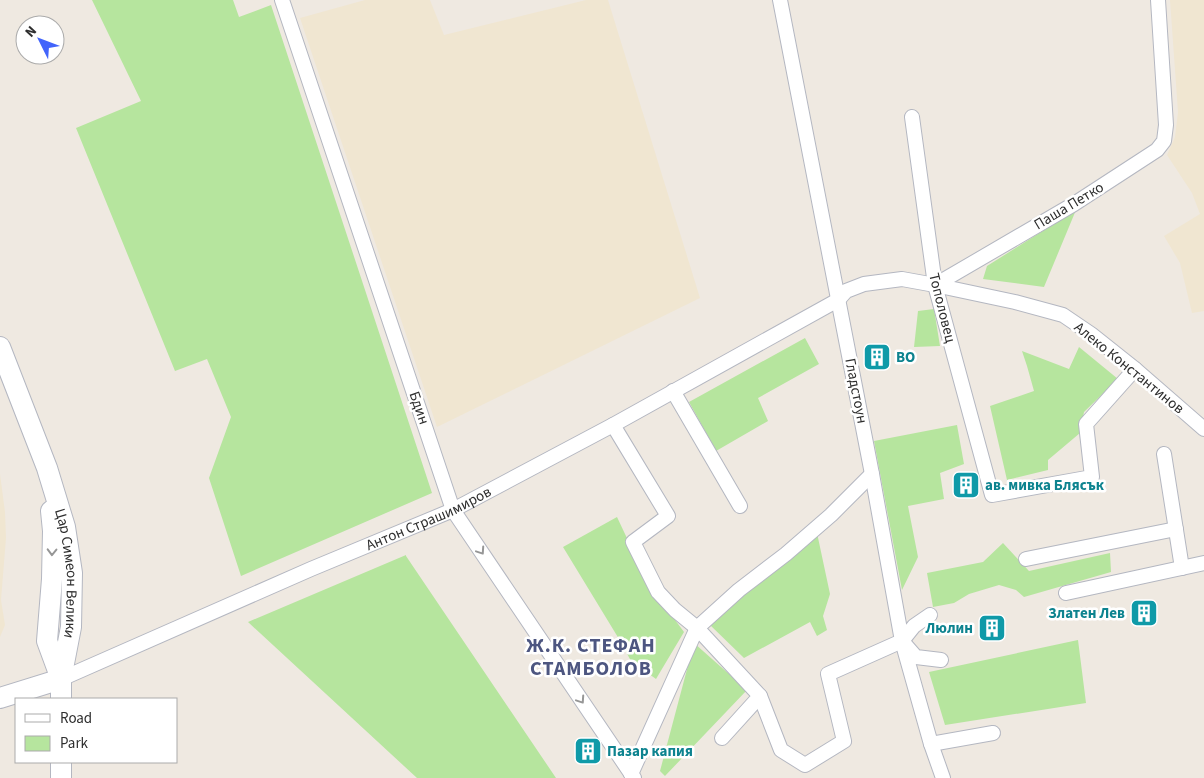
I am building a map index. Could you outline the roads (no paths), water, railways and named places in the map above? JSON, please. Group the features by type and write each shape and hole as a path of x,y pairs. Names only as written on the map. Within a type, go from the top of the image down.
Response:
{"main road":[{"name":"Цар Симеон Велики","path":"0,346 47,468 65,527 72,573 71,627 61,678 61,698"},
{"name":"Антон Страшимиров","path":"0,698 61,678"},
{"path":"61,763 61,778"}],"street":[{"name":"Гладстоун","path":"780,0 872,474 902,641 931,744 943,778"},
{"name":"Паша Петко","path":"934,285 1074,204 1157,150 1164,141 1166,125 1158,0"},
{"name":"Бдин","path":"284,1 453,510 633,776"},
{"name":"Тополовец","path":"912,117 934,285 992,495 1092,477 1086,424 1135,369"},
{"path":"838,300 846,291 864,284 902,280 934,285"},
{"name":"Алеко Константинов","path":"934,285 1015,302 1063,316 1091,334 1135,369 1204,429"},
{"name":"Антон Страшимиров","path":"61,678 311,569 453,510 613,425 838,300"},
{"path":"673,391 740,506"},
{"path":"613,425 668,516 633,542 658,592 696,628 760,696 781,750 805,765 844,741 828,674 902,641 914,626 930,616"},
{"path":"1164,454 1182,568"},
{"path":"633,776 696,628 739,590 786,554 831,515 872,474"},
{"path":"1026,559 1176,529"},
{"path":"1066,593 1204,563"},
{"path":"902,641 916,657 940,660"},
{"path":"722,738 760,696"},
{"path":"931,744 992,733"}],"place":[{"name":"ВО","path":"877,357"},
{"name":"ав. мивка Блясък","path":"966,485"},
{"name":"Златен Лев","path":"1144,613"},
{"name":"Люлин","path":"992,628"},
{"name":"Пазар капия","path":"588,751"}],"district":[{"name":"Ж.К. СТЕФАН СТАМБОЛОВ","path":"591,658"}]}
